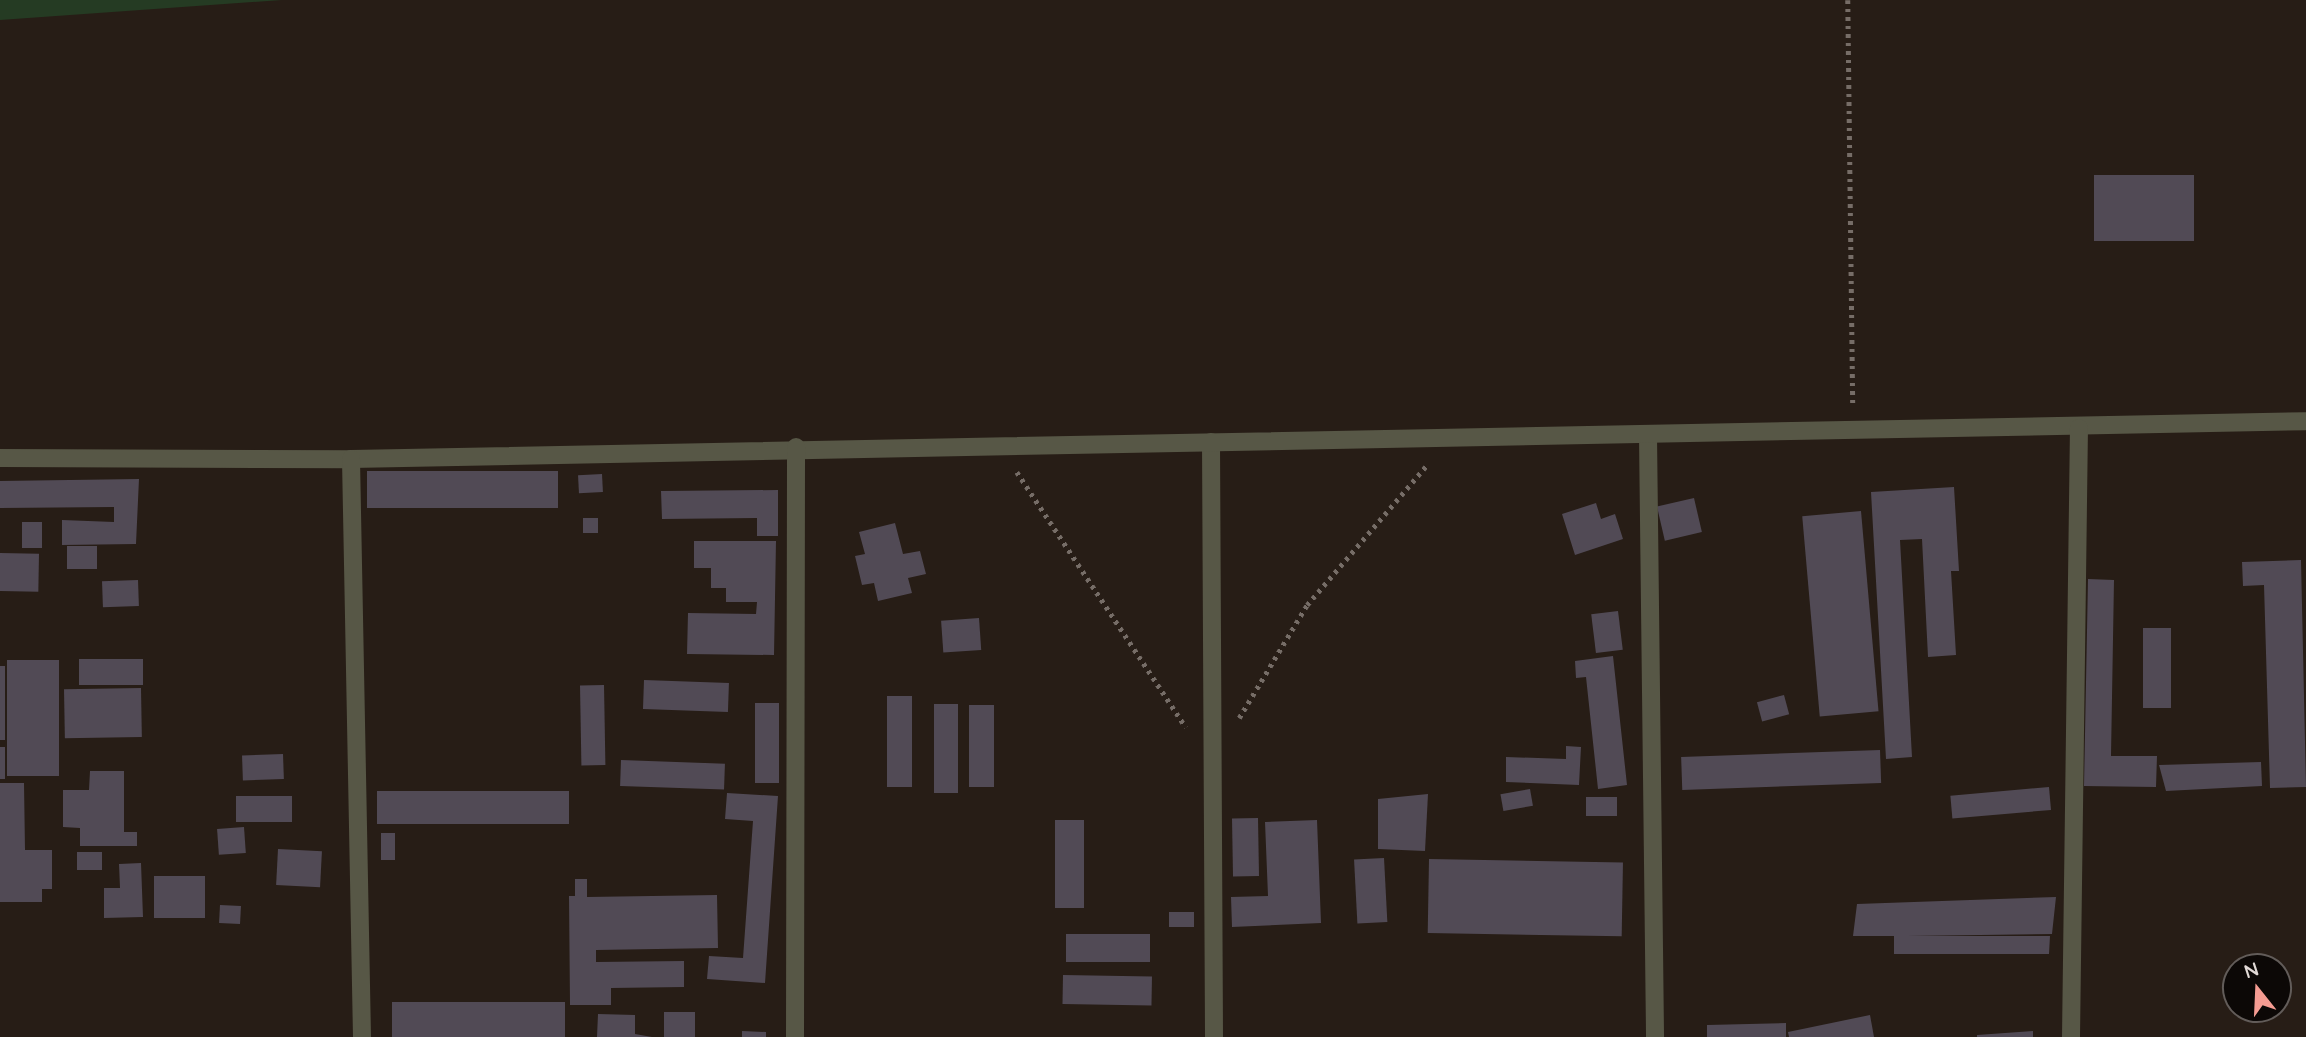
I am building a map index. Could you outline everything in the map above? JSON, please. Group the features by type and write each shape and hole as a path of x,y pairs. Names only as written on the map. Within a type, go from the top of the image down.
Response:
{"street":[{"path":"0,458 351,459 796,447 1853,433 2306,421"},
{"path":"2071,1037 2080,428"},
{"path":"1647,435 1655,1037"},
{"path":"1211,442 1214,1037"},
{"path":"795,1037 796,447"},
{"path":"351,459 362,1037"}],"path":[{"path":"1848,0 1853,433"},
{"path":"999,445 1211,765 1307,605 1451,438"}],"green space":[{"path":"0,0 282,0 0,20"}],"building":[{"path":"2094,175 2194,175 2194,241 2094,241"},
{"path":"367,471 558,471 558,508 367,508"},
{"path":"602,474 603,492 579,493 578,475"},
{"path":"139,479 136,544 62,545 62,520 114,522 114,507 0,508 0,481"},
{"path":"1954,487 1959,571 1951,571 1956,655 1928,657 1922,539 1900,540 1912,757 1886,759 1871,492"},
{"path":"778,490 778,536 757,536 757,518 662,519 661,491"},
{"path":"1694,498 1702,532 1665,541 1657,507"},
{"path":"1596,503 1601,519 1615,514 1623,539 1575,555 1562,514"},
{"path":"1861,511 1879,711 1820,716 1802,516"},
{"path":"583,518 598,518 598,533 583,533"},
{"path":"22,522 42,522 42,548 22,548"},
{"path":"895,523 903,554 920,551 926,574 908,578 912,593 878,601 874,583 862,585 855,556 865,554 859,532"},
{"path":"694,541 776,541 774,655 687,654 688,613 756,614 757,602 726,602 726,588 711,588 711,568 694,568"},
{"path":"67,546 97,546 97,569 67,569"},
{"path":"0,553 39,554 38,592 0,591"},
{"path":"2301,560 2306,787 2270,788 2264,585 2243,586 2242,562"},
{"path":"2088,579 2114,580 2111,756 2157,756 2156,787 2084,786"},
{"path":"138,580 139,606 103,607 102,581"},
{"path":"1618,611 1623,650 1596,653 1591,614"},
{"path":"979,618 981,650 943,653 941,621"},
{"path":"2143,628 2171,628 2171,708 2143,708"},
{"path":"1613,656 1627,785 1598,789 1586,677 1576,678 1575,661"},
{"path":"79,659 143,659 143,685 79,685"},
{"path":"7,660 59,660 59,776 7,776"},
{"path":"0,666 5,666 5,740 0,740"},
{"path":"644,680 729,683 728,712 643,709"},
{"path":"580,685 604,685 605,765 581,765"},
{"path":"141,688 142,737 65,738 64,689"},
{"path":"1784,695 1789,714 1762,722 1757,702"},
{"path":"887,696 912,696 912,787 887,787"},
{"path":"755,703 779,703 779,783 755,783"},
{"path":"934,704 958,704 958,793 934,793"},
{"path":"969,705 994,705 994,787 969,787"},
{"path":"1566,746 1581,747 1579,785 1506,782 1506,757 1566,759"},
{"path":"0,747 5,747 5,779 0,779"},
{"path":"1880,750 1881,783 1682,790 1681,757"},
{"path":"283,754 284,779 243,780 242,755"},
{"path":"621,760 725,764 724,790 620,786"},
{"path":"2261,762 2262,786 2166,791 2159,765"},
{"path":"90,771 124,771 124,832 137,832 137,846 80,846 80,828 63,827 63,790 89,790"},
{"path":"0,783 24,783 25,850 52,850 52,889 42,889 42,902 0,902"},
{"path":"2049,787 2051,810 1952,819 1950,796"},
{"path":"1530,789 1533,806 1503,811 1500,794"},
{"path":"377,791 569,791 569,824 377,824"},
{"path":"727,793 778,796 765,983 707,979 709,956 743,958 753,821 725,819"},
{"path":"1428,794 1425,851 1378,849 1378,799"},
{"path":"236,796 292,796 292,822 236,822"},
{"path":"1586,797 1617,797 1617,816 1586,816"},
{"path":"1232,818 1258,818 1259,876 1233,876"},
{"path":"1055,820 1084,820 1084,908 1055,908"},
{"path":"1317,820 1321,923 1232,927 1231,897 1268,896 1265,822"},
{"path":"244,827 246,853 219,855 217,829"},
{"path":"381,833 395,833 395,860 381,860"},
{"path":"278,849 322,851 320,887 276,885"},
{"path":"77,852 102,852 102,870 77,870"},
{"path":"1384,858 1387,922 1357,923 1354,860"},
{"path":"1429,859 1623,862 1622,936 1428,933"},
{"path":"141,863 143,917 104,918 104,888 120,888 119,864"},
{"path":"154,876 205,876 205,918 154,918"},
{"path":"575,879 587,879 587,897 717,895 718,948 596,950 596,962 684,961 684,987 611,988 611,1005 570,1005 569,896 575,896"},
{"path":"2056,897 2052,934 1907,936 2050,936 2049,954 1894,954 1894,936 1853,936 1857,904"},
{"path":"220,905 241,906 240,924 219,923"},
{"path":"1169,912 1194,912 1194,927 1169,927"},
{"path":"1066,934 1150,934 1150,962 1066,962"},
{"path":"1063,975 1152,977 1151,1006 1062,1004"},
{"path":"392,1002 565,1002 565,1037 392,1037"},
{"path":"664,1012 695,1012 695,1037 664,1037"},
{"path":"598,1014 635,1015 635,1034 652,1037 597,1037"},
{"path":"1870,1015 1874,1037 1789,1037 1788,1032"},
{"path":"1786,1023 1786,1037 1707,1037 1707,1025"},
{"path":"742,1031 766,1032 766,1037 742,1037"},
{"path":"2033,1031 2033,1037 1977,1037 1977,1035"}]}
